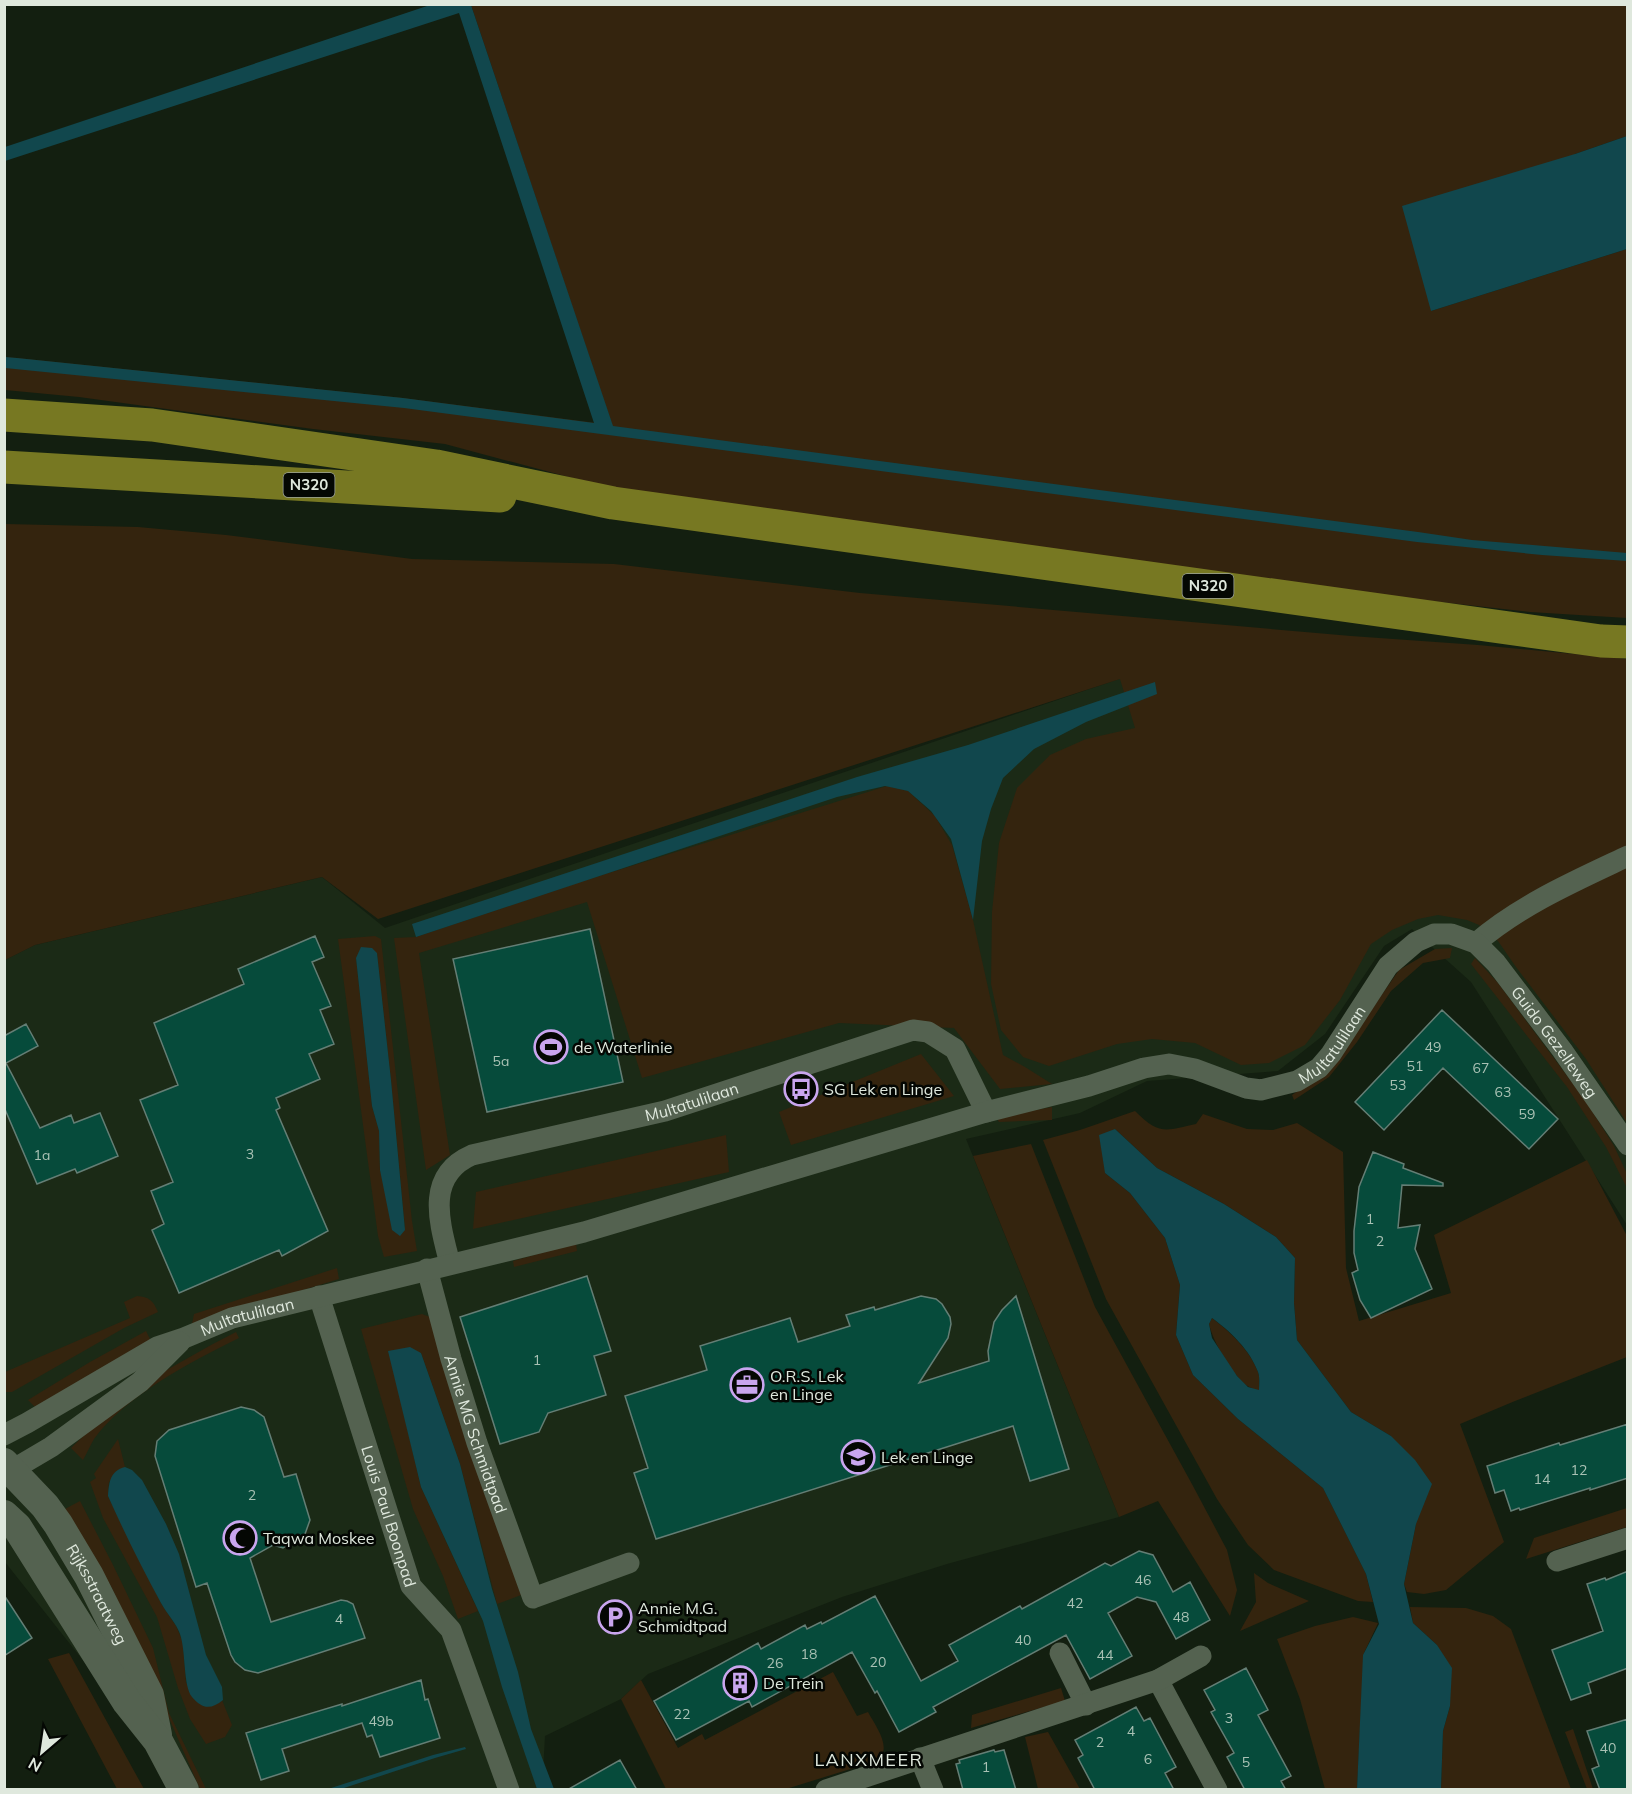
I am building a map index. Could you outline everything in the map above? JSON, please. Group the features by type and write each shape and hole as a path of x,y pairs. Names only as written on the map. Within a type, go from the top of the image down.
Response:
{"main road":[{"name":"N320","path":"4,414 152,425 436,466 613,503 1601,641 1628,642"},
{"name":"N320","path":"4,467 613,503"}],"street":[{"path":"1476,943 1495,928 1555,891 1628,856"},
{"name":"Multatulilaan","path":"4,1435 27,1424 157,1347 232,1318 584,1232 986,1112 1089,1086 1144,1068 1169,1064 1195,1069 1246,1088 1261,1090 1297,1081 1318,1068 1331,1054 1388,966 1416,942 1434,934 1451,934 1476,943"},
{"name":"Guido Gezelleweg","path":"1476,943 1496,963 1562,1050 1628,1145"},
{"name":"Multatulilaan","path":"450,1264 441,1227 439,1196 444,1178 459,1160 472,1155 665,1111 913,1030 928,1032 955,1049 986,1112"},
{"name":"Annie MG Schmidtpad","path":"427,1269 477,1443 533,1598 629,1563"},
{"name":"Louis Paul Boonpad","path":"320,1296 411,1586 451,1630 509,1790"},
{"name":"Multatulilaan","path":"7,1469 51,1447 140,1382 184,1338"},
{"name":"Rijksstraatweg","path":"7,1469 36,1495 89,1576 149,1695 158,1741"},
{"name":"Rijksstraatweg","path":"4,1515 17,1527 128,1702 158,1741 184,1790"},
{"path":"1557,1561 1628,1538"},
{"path":"1060,1653 1086,1705"},
{"path":"826,1790 1158,1680 1201,1656"},
{"path":"1158,1680 1217,1790"},
{"path":"920,1758 933,1790"}],"shaded area":[{"path":"471,5 1627,5 1627,136 1575,154 1431,311 1627,249 1627,618 1530,612 1377,595 643,497 445,444 313,429 79,397 5,390 5,357 403,398 612,425"},
{"path":"5,524 138,527 226,535 412,559 614,564 860,593 1627,659 1627,1123 1586,1059 1498,941 1479,925 1467,920 1438,915 1418,919 1392,930 1371,944 1340,1000 1305,1045 1269,1063 1241,1065 1195,1043 1152,1039 1117,1044 1049,1066 1023,1057 1001,1030 991,984 992,912 999,843 1017,788 1050,755 1086,739 1135,728 1120,679 378,919 322,877 35,945 5,960"},
{"path":"1172,661 1627,709 1627,1225 1471,982 1412,929 1384,946 1325,1034 1278,1071 1147,1081 1080,1113 966,1139 1119,1517 947,1564 842,1597 648,1674 621,1699 545,1736 542,1790 185,1789 5,1562 5,960 35,945 322,877 385,928"},
{"path":"887,786 908,791 935,816 952,845 973,920 1003,1055 1052,1084 1000,1089 954,1028 839,1023 642,1078 587,902 419,953 450,1155 426,1170 394,938 416,937 580,882"},
{"path":"375,936 381,939 417,1251 384,1257 378,1236 338,939","holes":["377,953 405,1229 380,1170 379,1131 372,1106 356,958"]},
{"path":"1452,948 1450,958 1423,963 1391,991 1357,1042 1329,1077 1294,1100 1292,1095 1324,1073 1342,1052 1399,970 1435,949"},
{"path":"1475,958 1498,983 1585,1100 1614,1146 1627,1174 1627,1188 1606,1147 1567,1087 1471,964"},
{"path":"921,1054 954,1096 791,1145 779,1112"},
{"path":"1052,1107 1052,1120 999,1122 996,1117"},
{"path":"1135,1111 1150,1124 1163,1129 1196,1124 1203,1114 1247,1129 1273,1130 1297,1123 1343,1152 1346,1268 1359,1321 1451,1293 1434,1235 1587,1160 1627,1236 1627,1357 1460,1424 1504,1542 1446,1590 1424,1594 1407,1592 1404,1584 1416,1524 1391,1436 1351,1412 1297,1340 1294,1303 1295,1258 1276,1237 1224,1204 1157,1168 1115,1129 1105,1173 1130,1193 1165,1238 1180,1285 1176,1335 1193,1375 1238,1419 1323,1488 1366,1574 1373,1602 1358,1601 1274,1570 1248,1545 1217,1499 1106,1299 1043,1140"},
{"path":"726,1135 729,1172 473,1229 476,1192"},
{"path":"1031,1144 1095,1307 1227,1550 1237,1590 1230,1616 1158,1501 1119,1517 973,1156"},
{"path":"576,1243 577,1251 514,1267 513,1261"},
{"path":"337,1268 339,1279 192,1324 194,1314"},
{"path":"137,1296 150,1300 158,1312 124,1328 12,1392 5,1392 5,1372 130,1318 124,1302"},
{"path":"422,1314 430,1317 521,1595 497,1604 460,1464 421,1353 389,1351 421,1487 478,1611 458,1619 443,1576 413,1509 361,1329"},
{"path":"1212,1318 1232,1335 1250,1356 1259,1374 1259,1391 1246,1385 1229,1366 1211,1331 1209,1324"},
{"path":"146,1331 151,1341 35,1407 28,1400 90,1362"},
{"path":"236,1332 239,1338 160,1381 123,1408 94,1439 83,1460 71,1448 112,1408 165,1371"},
{"path":"118,1439 125,1467 109,1482 108,1496 183,1642 186,1683 222,1700 232,1725 225,1737 206,1744 190,1719 178,1688 157,1617 103,1518 90,1482 96,1478 94,1474"},
{"path":"80,1501 153,1648 169,1713 206,1789 200,1789 112,1588 63,1510"},
{"path":"1627,1508 1627,1527 1526,1559 1534,1538"},
{"path":"1254,1573 1268,1583 1309,1601 1240,1631 1256,1602"},
{"path":"1410,1607 1466,1608 1493,1616 1511,1629 1571,1789 1441,1789 1443,1731 1450,1706 1437,1645 1413,1623"},
{"path":"1353,1617 1378,1623 1364,1653 1357,1789 1325,1789 1300,1699 1277,1639 1315,1626"},
{"path":"69,1653 144,1789 117,1789 48,1659"},
{"path":"833,1672 857,1716 868,1712 882,1739 883,1752 880,1758 873,1762 786,1789 666,1789 621,1699 641,1680 678,1748 702,1734 705,1740"},
{"path":"1061,1688 1065,1701 971,1728 972,1715"},
{"path":"1573,1729 1593,1789 1587,1789 1565,1732"},
{"path":"1048,1732 1080,1789 1038,1789 1025,1737"}],"water":[{"path":"433,4 471,5 613,426 1472,540 1627,553 1627,561 1417,542 404,408 5,368 5,357 17,358 403,398 594,423 459,13 5,161 5,147"},
{"path":"1627,136 1627,249 1431,311 1402,206"},
{"path":"1155,682 1157,694 1086,722 1034,749 1003,778 982,841 973,920 951,839 931,811 908,791 885,786 837,797 416,937 412,924 857,777 968,745"},
{"path":"361,947 372,948 377,953 405,1230 400,1236 392,1230 380,1170 379,1131 372,1106 356,958"},
{"path":"1115,1129 1157,1168 1224,1204 1276,1237 1295,1258 1294,1303 1297,1340 1351,1412 1391,1436 1415,1460 1432,1484 1416,1524 1404,1584 1413,1623 1437,1645 1452,1668 1450,1706 1443,1731 1441,1789 1357,1789 1363,1655 1379,1624 1366,1574 1323,1488 1238,1419 1193,1375 1176,1335 1180,1285 1165,1238 1130,1193 1105,1173 1099,1135","holes":["1212,1318 1232,1335 1250,1356 1259,1374 1259,1390 1248,1387 1237,1376 1212,1338 1209,1324"]},
{"path":"410,1347 421,1353 460,1464 492,1589 518,1672 531,1729 554,1789 537,1789 502,1687 483,1621 421,1487 388,1351"},
{"path":"125,1467 132,1470 142,1480 179,1554 206,1655 222,1687 223,1700 211,1707 199,1704 189,1692 180,1634 147,1577 108,1496 113,1474"},
{"path":"465,1747 466,1749 341,1789 328,1789 433,1755"}],"building":[{"path":"590,929 623,1082 487,1112 453,959"},
{"path":"315,936 324,957 312,962 331,1006 320,1010 334,1044 309,1054 320,1079 276,1098 280,1108 276,1110 328,1231 282,1256 279,1250 179,1293 152,1230 164,1224 151,1191 173,1182 140,1100 178,1085 154,1023 244,984 238,969"},
{"path":"1442,1010 1558,1119 1529,1149 1443,1068 1384,1130 1355,1102"},
{"path":"26,1024 38,1046 6,1063 40,1128 71,1115 74,1123 100,1113 118,1156 77,1173 75,1169 37,1184 4,1107 4,1036"},
{"path":"1373,1152 1404,1164 1403,1168 1443,1183 1443,1186 1402,1185 1398,1228 1420,1225 1415,1249 1432,1289 1371,1318 1360,1300 1352,1273 1358,1270 1354,1253 1354,1231 1359,1187"},
{"path":"587,1276 611,1351 594,1356 606,1395 548,1413 539,1432 500,1444 460,1317"},
{"path":"921,1296 936,1299 942,1304 950,1317 951,1324 948,1338 919,1383 989,1361 988,1351 994,1322 1016,1296 1069,1469 1030,1481 1013,1426 656,1539 634,1473 648,1468 625,1396 707,1370 700,1346 790,1318 798,1342 850,1326 846,1315 874,1307 875,1310"},
{"name":"Taqwa Moskee","path":"241,1407 254,1410 264,1417 284,1477 296,1474 310,1520 305,1534 283,1548 273,1545 250,1558 271,1622 341,1600 347,1601 353,1604 365,1638 258,1673 245,1670 235,1662 207,1583 196,1587 155,1456 157,1441 169,1430"},
{"path":"1628,1424 1628,1478 1520,1510 1519,1508 1511,1511 1504,1490 1495,1493 1487,1466"},
{"path":"1139,1551 1153,1555 1173,1592 1190,1582 1210,1620 1176,1639 1156,1602 1137,1597 1108,1613 1132,1656 1090,1679 1066,1635 933,1707 936,1712 899,1732 852,1652 752,1707 749,1701 676,1740 654,1701 758,1643 761,1649 805,1625 807,1629 821,1622 822,1624 875,1596 921,1681 958,1661 949,1645 1020,1606 1022,1609 1105,1563 1111,1566"},
{"path":"1628,1571 1628,1668 1588,1683 1591,1693 1571,1700 1552,1650 1603,1631 1587,1584 1605,1578 1606,1580"},
{"path":"4,1595 32,1638 4,1656"},
{"path":"1246,1668 1268,1710 1258,1715 1291,1776 1281,1781 1286,1790 1245,1790 1227,1757 1234,1753 1211,1712 1215,1710 1204,1690"},
{"path":"421,1680 425,1700 428,1699 440,1738 380,1757 372,1735 367,1737 362,1723 282,1749 289,1771 261,1780 246,1733 342,1704 342,1706"},
{"path":"1136,1707 1144,1721 1150,1718 1176,1767 1165,1773 1174,1790 1095,1790 1078,1758 1083,1755 1075,1740"},
{"path":"1628,1719 1628,1790 1600,1790 1592,1769 1599,1766 1587,1731"},
{"path":"994,1750 995,1752 1004,1750 1016,1790 963,1790 956,1764 960,1763 959,1760"},
{"path":"620,1760 637,1790 567,1790"}],"place":[{"name":"de Waterlinie","path":"551,1047"},
{"name":"SG Lek en Linge","path":"801,1089"},
{"name":"O.R.S. Lek en Linge","path":"747,1385"},
{"name":"Lek en Linge","path":"858,1457"},
{"name":"Taqwa Moskee","path":"240,1538"},
{"name":"Annie M.G. Schmidtpad","path":"615,1617"},
{"name":"De Trein","path":"740,1683"}],"district":[{"name":"LANXMEER","path":"869,1760"}]}
